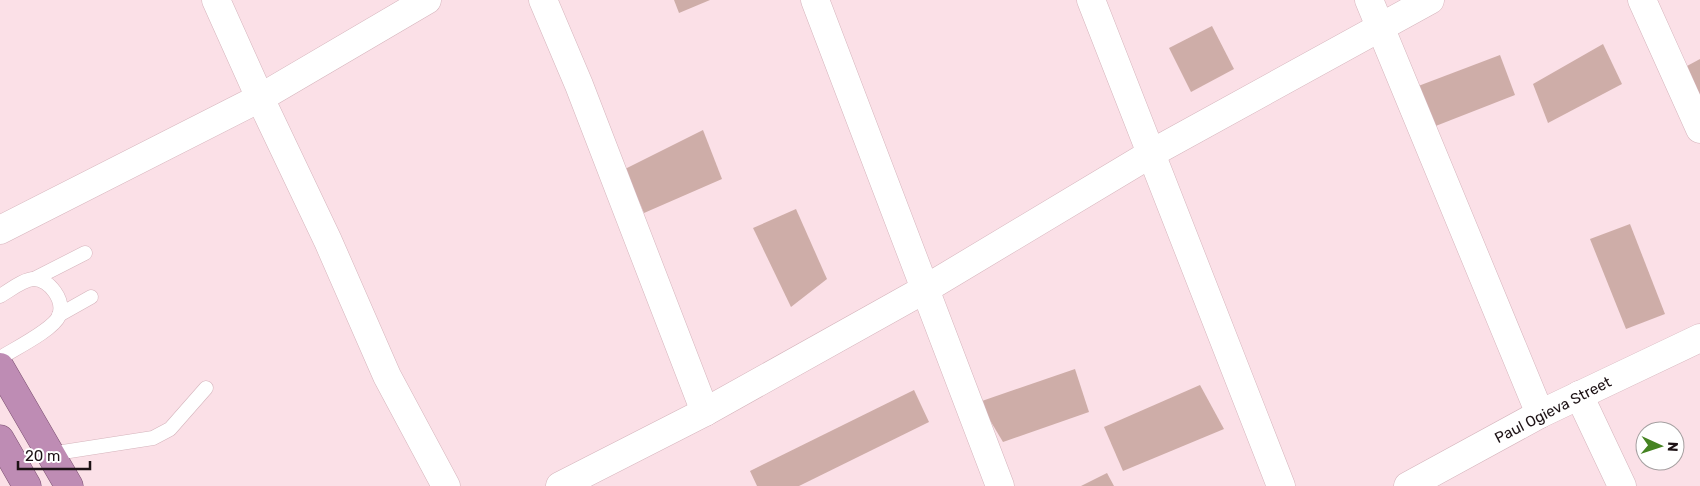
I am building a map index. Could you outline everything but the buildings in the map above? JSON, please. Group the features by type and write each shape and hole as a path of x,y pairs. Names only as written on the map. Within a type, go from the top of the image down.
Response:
{"highway":[{"path":"0,367 69,486"},
{"path":"0,439 28,486"}],"street":[{"path":"216,0 328,241 387,376 446,486"},
{"path":"0,230 260,98 427,0"},
{"path":"543,0 579,85 705,412"},
{"path":"815,0 1000,486"},
{"path":"1091,0 1281,486"},
{"path":"1369,0 1540,414"},
{"path":"560,486 705,412 926,288 1152,153 1430,0"},
{"path":"1642,0 1700,129"},
{"name":"Paul Ogieva Street","path":"1408,486 1540,414 1700,338"},
{"path":"1579,395 1622,486"}],"lane":[{"path":"0,296 85,253"},
{"path":"29,281 46,283 56,292 59,301 59,315"},
{"path":"0,358 50,327 59,315 90,297"},
{"path":"50,454 154,438 170,429 206,388"}]}
